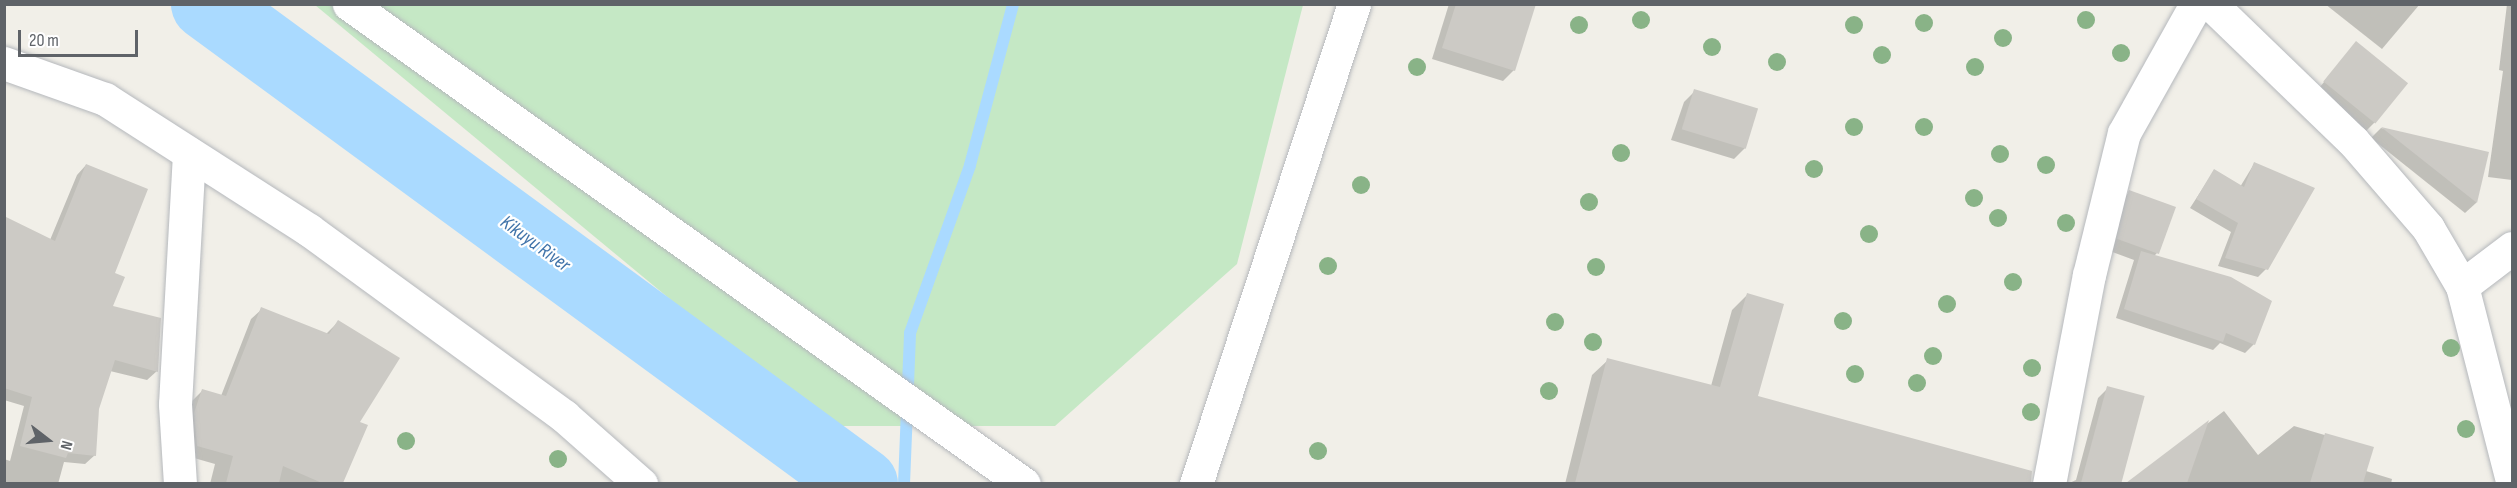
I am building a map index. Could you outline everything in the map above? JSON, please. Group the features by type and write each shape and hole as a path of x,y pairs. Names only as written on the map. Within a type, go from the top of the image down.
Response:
{"street":[{"path":"348,4 1024,483"},
{"path":"1196,483 1354,4"},
{"path":"2049,483 2090,275 2124,133 2196,4"},
{"path":"2211,4 2243,17 2421,219 2462,286 2512,481"},
{"path":"4,63 105,99 309,230 564,416 641,483"},
{"path":"180,483 175,404 189,153"},
{"path":"2462,286 2512,248"}],"green space":[{"path":"315,5 1303,5 1237,264 1055,426 823,426"}],"building":[{"path":"1456,4 1536,4 1515,71 1442,48"},
{"path":"2356,41 2408,83 2375,124 2323,81"},
{"path":"1694,89 1758,109 1746,149 1682,129"},
{"path":"2381,127 2489,152 2477,203"},
{"path":"2254,162 2315,188 2268,270 2225,258 2238,223 2196,199 2214,169 2244,187"},
{"path":"86,164 148,189 115,273 125,277 113,306 161,318 158,372 115,360 99,409 96,456 68,453 66,458 20,446 32,397 4,388 4,216 55,241"},
{"path":"2129,190 2176,207 2159,254 2112,237"},
{"path":"2141,251 2231,277 2272,301 2255,345 2226,333 2223,342 2124,309"},
{"path":"1747,293 1784,304 1758,396 2032,471 2031,483 1575,483 1607,358 1720,387"},
{"path":"261,307 329,334 338,320 400,358 360,422 368,425 343,483 322,483 283,466 279,483 226,483 233,456 197,446 194,413 202,389 226,396"},
{"path":"2107,386 2145,396 2121,484 2081,483"},
{"path":"2209,420 2187,483 2126,483"},
{"path":"2325,433 2374,447 2363,483 2310,483"}],"waterway":[{"name":"Kikuyu River","path":"207,4 862,484"},
{"path":"904,484 910,333 970,165 1013,4"}]}
